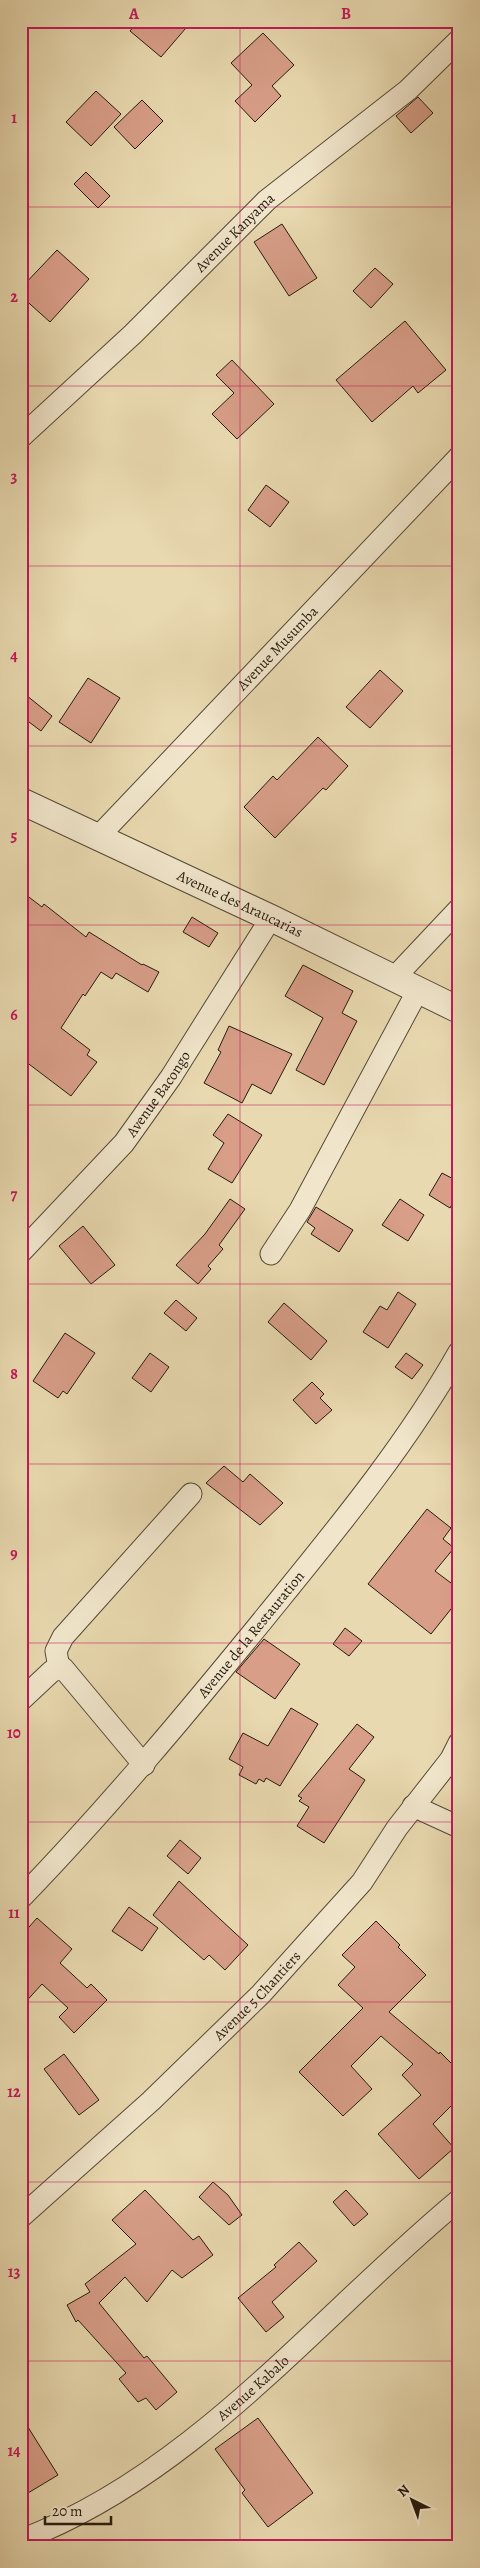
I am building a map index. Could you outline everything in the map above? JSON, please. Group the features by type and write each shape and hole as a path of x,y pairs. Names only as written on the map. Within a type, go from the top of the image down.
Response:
{"street":[{"name":"Avenue Kanyama","path":"21,436 134,334 267,200 352,136 408,90 459,40"},
{"name":"Avenue Musumba","path":"97,838 459,457"},
{"name":"Avenue des Araucarias","path":"21,801 271,918 459,1010"},
{"path":"394,978 459,909"},
{"name":"Avenue Bacongo","path":"21,1252 124,1144 171,1077 271,918"},
{"path":"271,1254 300,1210 418,990"},
{"name":"Avenue de la Restauration","path":"21,1898 144,1765 389,1463 438,1389 459,1352"},
{"path":"59,1668 56,1651 63,1637 191,1494"},
{"path":"21,1700 47,1675 59,1668 63,1668 72,1676 144,1765"},
{"name":"Avenue 5 Chantiers","path":"21,2217 151,2101 261,1994 362,1882 413,1806 451,1759 459,1743"},
{"path":"413,1806 459,1827"},
{"name":"Avenue Kabalo","path":"21,2540 67,2520 136,2480 208,2426 459,2200"}],"building":[{"path":"138,21 192,21 161,57 130,31"},
{"path":"263,33 294,65 272,86 281,96 255,122 235,101 252,85 231,63"},
{"path":"96,91 121,114 91,146 66,122"},
{"path":"418,97 433,113 411,133 396,116"},
{"path":"142,100 163,121 135,149 114,127"},
{"path":"86,172 110,196 98,208 74,184"},
{"path":"282,224 317,278 289,296 254,242"},
{"path":"57,250 89,279 50,322 21,296 21,288"},
{"path":"375,268 393,284 371,308 353,291"},
{"path":"405,321 446,370 418,393 413,386 372,422 336,380"},
{"path":"232,360 274,404 237,439 212,414 234,393 216,375"},
{"path":"266,485 289,502 270,527 248,510"},
{"path":"380,670 403,691 370,728 346,707"},
{"path":"88,678 120,698 91,743 59,722"},
{"path":"21,691 52,716 41,731 21,716"},
{"path":"318,737 348,766 326,790 323,788 275,838 244,807 273,776 277,780"},
{"path":"21,891 42,907 44,904 86,937 89,932 142,965 159,972 148,992 116,973 112,979 101,972 85,996 83,994 61,1028 90,1050 87,1055 97,1062 71,1096 21,1058"},
{"path":"192,917 218,933 209,947 183,932"},
{"path":"303,965 353,991 342,1013 357,1021 324,1085 296,1070 323,1018 285,996"},
{"path":"229,1026 292,1054 271,1094 252,1084 242,1103 204,1083 221,1052 218,1050"},
{"path":"228,1114 262,1135 232,1183 208,1169 224,1143 213,1135"},
{"path":"442,1173 459,1182 459,1192 450,1208 429,1195"},
{"path":"230,1199 245,1209 219,1245 223,1249 208,1266 211,1269 198,1284 176,1265 205,1234"},
{"path":"400,1199 424,1215 408,1241 382,1225"},
{"path":"316,1207 353,1230 339,1252 311,1234 315,1228 307,1222"},
{"path":"83,1226 115,1265 91,1284 59,1246"},
{"path":"398,1292 416,1304 388,1348 363,1332 380,1306 387,1310"},
{"path":"176,1300 197,1318 186,1331 164,1313"},
{"path":"284,1303 327,1341 311,1360 268,1322"},
{"path":"65,1333 95,1353 67,1394 63,1391 58,1398 33,1381"},
{"path":"150,1353 169,1367 151,1392 132,1378"},
{"path":"406,1353 423,1365 412,1379 395,1367"},
{"path":"312,1382 324,1394 320,1398 332,1410 316,1424 293,1400"},
{"path":"224,1466 243,1482 250,1474 283,1503 260,1525 206,1483"},
{"path":"427,1509 451,1528 443,1539 454,1548 435,1571 459,1589 459,1599 431,1634 368,1584"},
{"path":"345,1628 362,1641 349,1656 333,1644"},
{"path":"264,1639 300,1664 275,1699 236,1672"},
{"path":"291,1708 318,1724 280,1786 266,1778 264,1782 259,1779 256,1784 239,1775 243,1767 229,1759 243,1733 268,1746"},
{"path":"357,1724 374,1737 349,1769 365,1780 324,1843 297,1826 309,1807 299,1801 302,1798 298,1796"},
{"path":"180,1840 201,1858 188,1874 167,1856"},
{"path":"179,1881 248,1945 225,1970 209,1955 204,1960 153,1915"},
{"path":"129,1907 158,1928 142,1951 112,1931"},
{"path":"37,1918 72,1949 60,1963 87,1988 91,1984 107,2000 74,2033 59,2017 68,2008 42,1984 21,2007 21,1936"},
{"path":"376,1921 400,1945 398,1947 426,1975 389,2012 439,2054 440,2052 459,2071 459,2098 433,2124 454,2148 419,2179 378,2134 421,2095 402,2075 413,2064 381,2036 351,2066 372,2089 343,2116 299,2072 363,2008 338,1985 355,1967 342,1955"},
{"path":"64,2054 99,2100 79,2115 44,2069"},
{"path":"213,2182 228,2195 242,2215 229,2225 199,2197"},
{"path":"145,2190 193,2240 199,2236 213,2255 182,2278 172,2270 147,2302 125,2277 99,2303 144,2358 147,2356 177,2392 156,2410 146,2398 138,2402 119,2379 126,2373 78,2320 76,2322 67,2305 90,2292 85,2284 136,2244 112,2220"},
{"path":"346,2190 368,2214 354,2226 333,2202"},
{"path":"299,2242 317,2261 272,2302 284,2317 266,2332 238,2298 276,2267 274,2265"},
{"path":"21,2416 58,2475 28,2493 21,2478"},
{"path":"258,2418 313,2493 268,2527 242,2493 245,2490 215,2449"}]}
